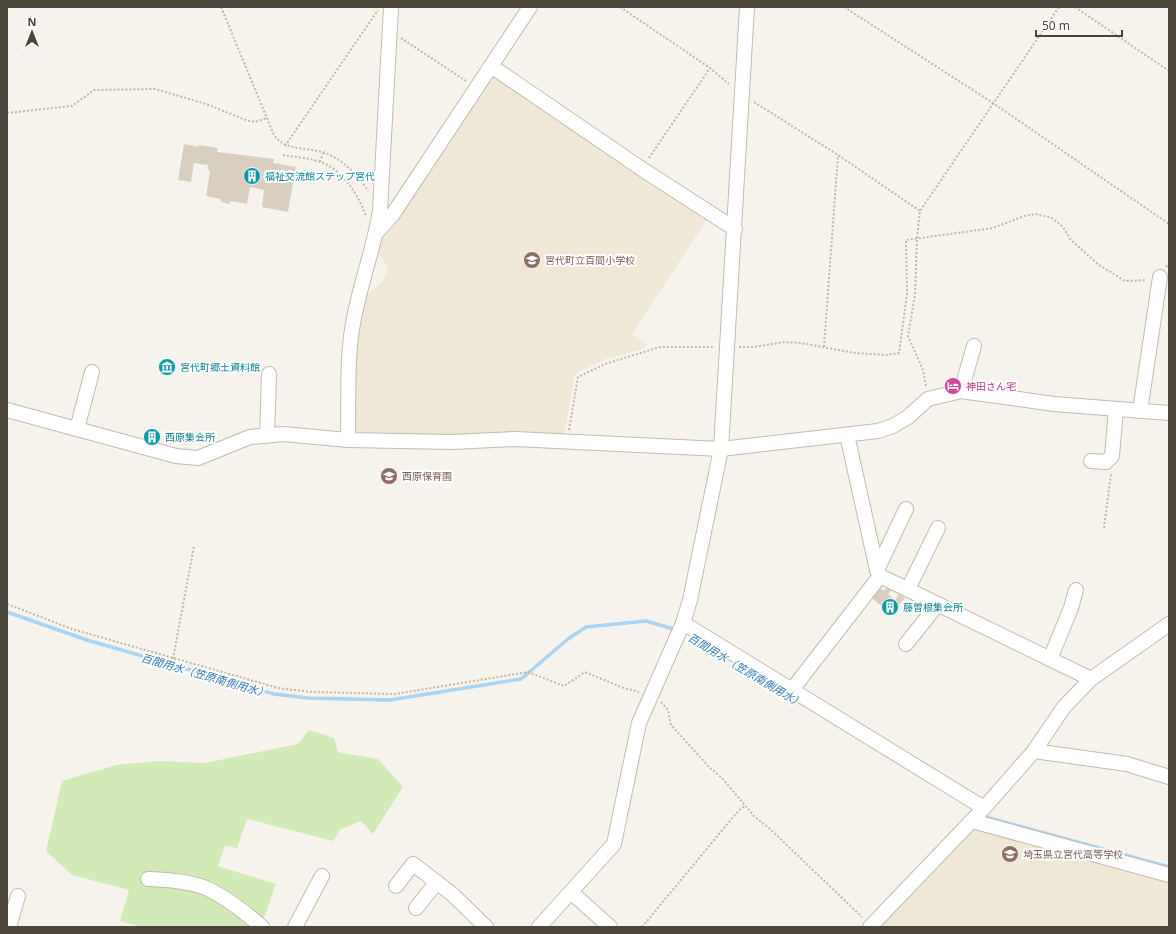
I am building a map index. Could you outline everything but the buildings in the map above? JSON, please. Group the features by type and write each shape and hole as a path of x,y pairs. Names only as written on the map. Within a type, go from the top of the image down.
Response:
{"street":[{"path":"348,440 349,369 353,319 376,234 380,211 391,7"},
{"path":"376,234 393,214 530,7"},
{"path":"539,927 614,844 639,723 683,623 690,600 721,449 747,7"},
{"path":"491,66 642,169 735,229"},
{"path":"1140,411 1160,277"},
{"path":"961,391 974,346"},
{"path":"76,429 92,372"},
{"path":"266,436 269,374"},
{"path":"7,410 176,456 198,458 250,437 283,434 348,440 452,442 515,439 721,449 878,431 893,426 908,417 928,399 961,391 1054,404 1169,413"},
{"path":"1090,461 1106,462 1112,456 1116,409"},
{"path":"847,435 878,573 1091,679"},
{"path":"791,691 878,573 906,509"},
{"path":"908,589 938,528"},
{"path":"1050,659 1071,608 1076,590"},
{"path":"906,644 938,604"},
{"path":"683,623 791,691 984,808"},
{"path":"871,926 984,808 1034,752 1064,707 1091,679 1169,624"},
{"path":"1034,752 1127,764 1169,777"},
{"path":"972,820 1169,875"},
{"path":"396,886 413,864 452,894 486,927"},
{"path":"295,927 322,876"},
{"path":"148,879 180,881 206,888 246,914 262,927"},
{"path":"416,908 437,882"},
{"path":"571,892 610,927"},
{"path":"9,927 18,896"}],"path":[{"path":"221,7 274,135 285,146 323,153 345,164 356,174 380,211"},
{"path":"285,146 380,7"},
{"path":"620,7 710,68 741,94 920,211"},
{"path":"844,7 993,104 1169,224"},
{"path":"928,399 923,370 908,336 915,295 916,238 920,211 1059,7"},
{"path":"1075,7 1169,71"},
{"path":"390,35 401,38 477,88"},
{"path":"642,169 710,68"},
{"path":"7,113 72,106 94,90 155,89 206,104 246,120 255,122 267,118"},
{"path":"320,162 323,153"},
{"path":"283,155 320,162 339,174 346,181 361,204 371,229 376,234"},
{"path":"824,347 838,156"},
{"path":"566,442 578,377 605,364 660,347 754,347 784,342 801,343 855,353 887,355 899,353 907,294 906,240 993,228 1024,216 1036,214 1052,218 1063,227 1071,240 1099,265 1125,282 1138,282 1160,277"},
{"path":"1104,528 1109,497 1112,456"},
{"path":"172,659 194,546"},
{"path":"7,604 72,629 172,659 278,688 312,692 395,694 528,672 564,686 585,672 622,687 651,695 668,710 671,726 709,767 722,778 754,816 798,855 871,926"},
{"path":"642,927 739,810 745,806"}],"shaded area":[{"name":"宮代町立百間小学校","path":"492,73 708,218 632,334 646,344 643,349 608,358 575,374 564,436 503,432 438,436 354,432 358,320 364,297 383,281 388,267 379,254 378,240"},
{"name":"埼玉県立宮代高等学校","path":"974,826 1169,881 1169,927 879,927"}],"green space":[{"path":"309,730 334,738 338,752 378,759 403,787 373,834 361,821 341,829 333,841 247,819 237,848 225,846 218,866 276,884 263,921 256,927 142,927 120,921 129,890 72,875 46,851 62,781 116,765 157,761 205,763 298,744"}],"waterway":[{"name":"百間用水（笠原南側用水）","path":"7,612 87,640 274,694 307,698 390,700 521,679 568,639 586,627 646,621 677,630"},
{"name":"百間用水（笠原南側用水）","path":"982,814 989,818 1169,867"}],"place":[{"name":"福祉交流館ステップ宮代","path":"252,176"},
{"name":"宮代町立百間小学校","path":"532,260"},
{"name":"宮代町郷土資料館","path":"167,367"},
{"name":"神田さん宅","path":"953,386"},
{"name":"西原集会所","path":"152,437"},
{"name":"西原保育園","path":"389,476"},
{"name":"藤曽根集会所","path":"890,607"},
{"name":"埼玉県立宮代高等学校","path":"1010,854"}]}
